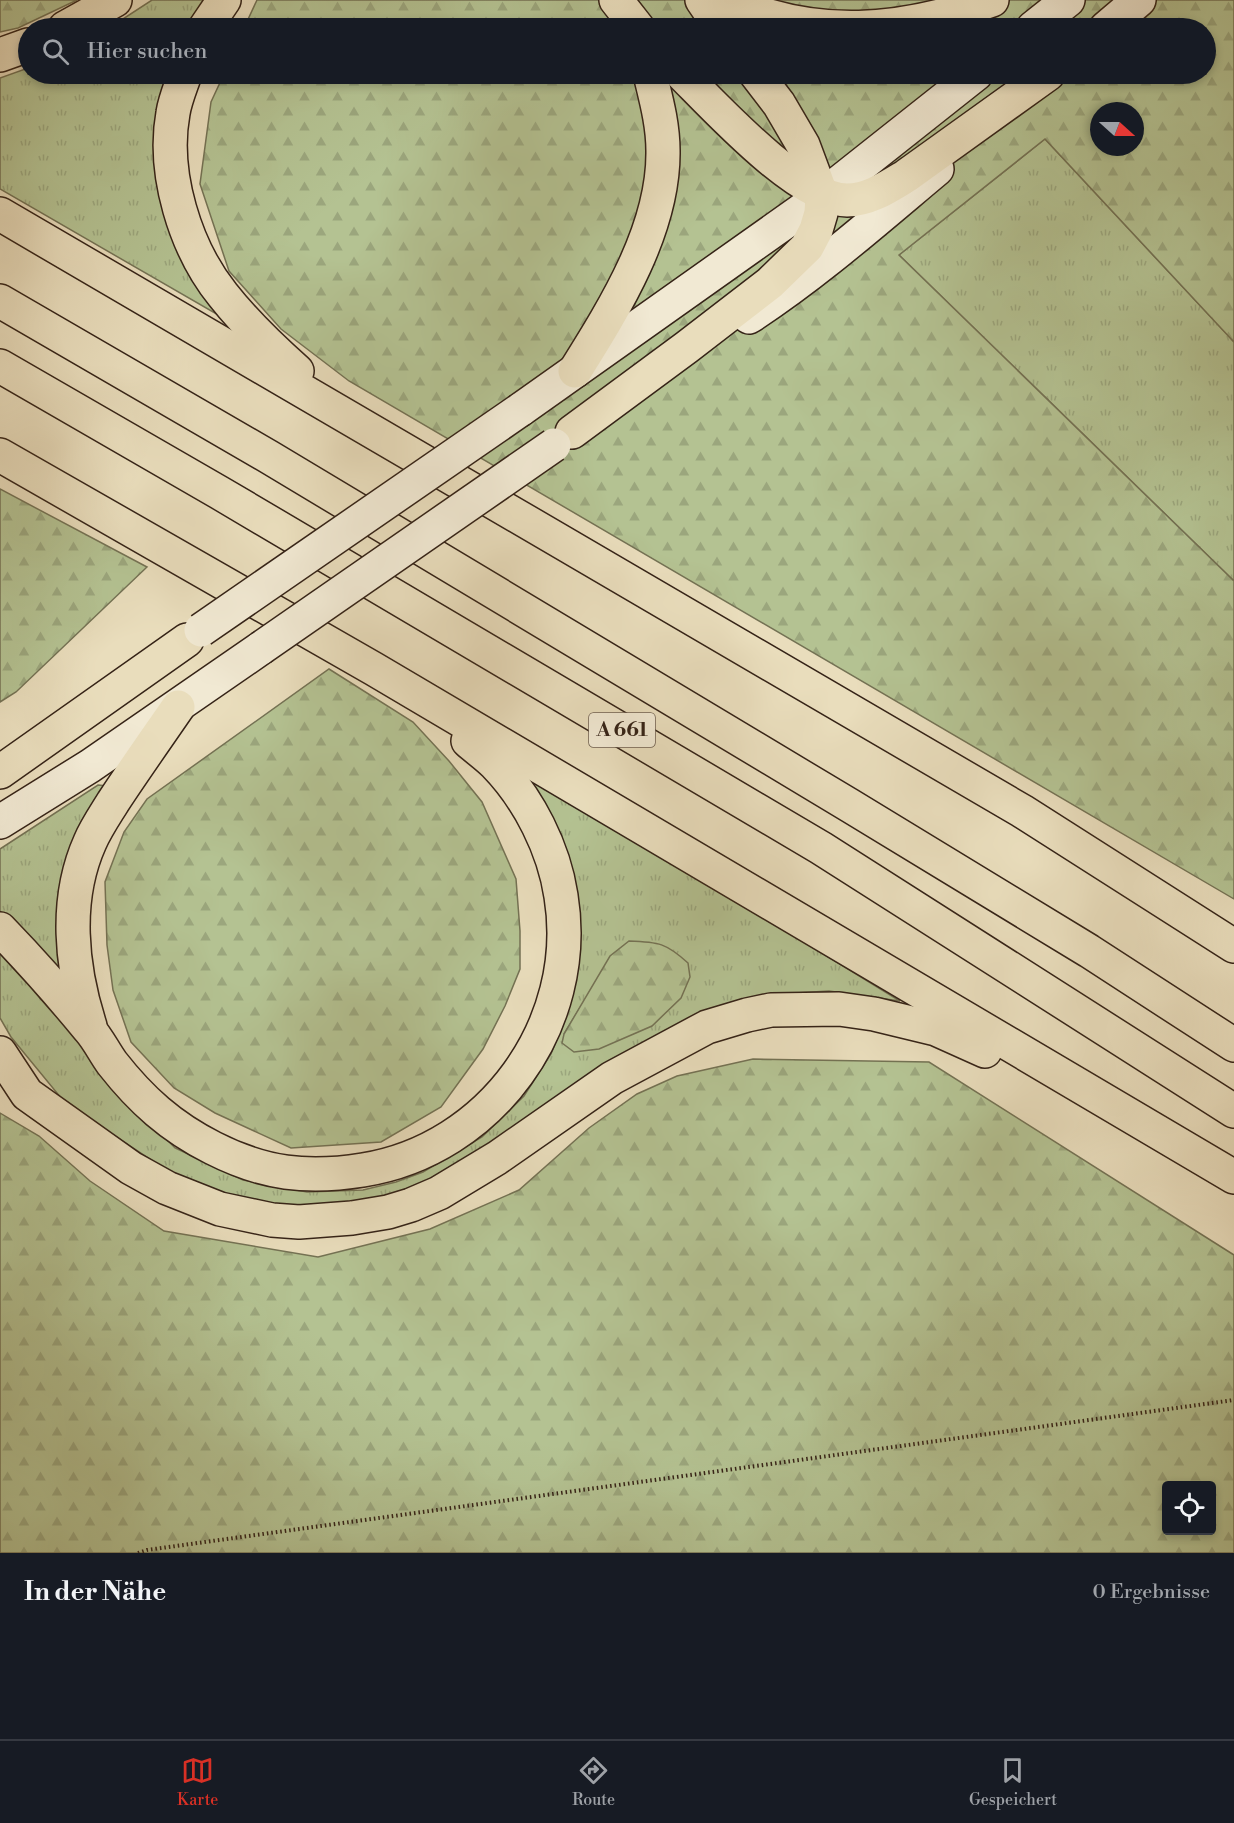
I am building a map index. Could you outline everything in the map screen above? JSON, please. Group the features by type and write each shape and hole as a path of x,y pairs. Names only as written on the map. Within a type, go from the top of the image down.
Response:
{"highway":[{"path":"83,18 115,0"},
{"path":"212,18 224,0"},
{"path":"616,0 630,18"},
{"path":"702,0 715,18"},
{"path":"727,0 774,18"},
{"path":"931,18 963,11 992,0"},
{"path":"0,55 18,49"},
{"path":"182,84 173,113 170,154 174,188 196,253 221,293 256,334 350,418"},
{"path":"575,371 604,325 645,243 658,200 663,152 659,110 652,84"},
{"path":"692,84 747,139 787,171 822,196 846,200 864,197 885,189 1034,84"},
{"path":"563,438 770,283 807,247 816,230 821,213 822,196 803,145 779,104 764,84"},
{"path":"0,214 1022,811 1234,946"},
{"name":"A 661","path":"0,301 269,457 818,787 1089,951 1234,1045"},
{"name":"A 661","path":"0,366 220,493 821,848 1234,1111"},
{"path":"0,454 374,669 1234,1177"},
{"path":"0,772 194,635"},
{"path":"0,929 91,1031 111,1061 137,1093 162,1117 190,1136 223,1153 266,1169 311,1176 342,1173 403,1161 429,1150 456,1134 498,1098 513,1081 530,1057 544,1029 554,1003 561,973 564,921 561,896 541,832 524,801 496,765 440,716 374,669"},
{"path":"91,1031 81,999 74,947 73,908 79,877 90,842 101,821 178,707"},
{"path":"0,1053 14,1087 131,1168 167,1188 220,1209 272,1220 299,1222 352,1218 388,1212 411,1205 473,1174 612,1078 707,1027 771,1010 839,1009 873,1014 936,1029 1137,1120"}],"main road":[{"path":"1046,18 1068,0"},
{"path":"1118,18 1139,0"},
{"path":"0,756 194,635 520,410 822,196 963,84"},
{"path":"0,822 90,766 178,707 563,438 768,304 862,231 1041,84"}],"path":[{"path":"138,1553 1234,1400"}],"green space":[{"path":"0,0 77,0 39,18 18,18 18,28 0,32"},
{"path":"152,0 209,0 198,18 124,18"},
{"path":"257,0 1234,0 1234,342 1045,139 899,255 1234,581 1234,899 349,381 281,329 229,271 200,184 211,102 219,84 1216,84 1216,18 249,18"},
{"path":"18,72 18,84 169,84 167,91 220,316 0,189 0,78"},
{"path":"1045,139 1234,342 1234,581 899,255"},
{"path":"0,489 147,567 16,692 0,702"},
{"path":"329,669 413,722 482,802 516,879 520,969 505,1006 483,1049 441,1107 381,1142 291,1148 215,1113 174,1088 131,1042 113,990 107,945 105,882 124,832 147,799"},
{"path":"519,767 900,1001 829,991 779,994 556,1104 428,1180 381,1199 336,1206 275,1205 234,1198 177,1177 66,1104 11,1037 0,1018 0,946 129,1101 175,1148 243,1180 307,1192 363,1190 396,1182 423,1172 482,1137 524,1096 551,1054 565,1019 575,977 570,866 561,834","holes":["688,963 564,1034 581,1006"]},
{"path":"98,785 107,786 65,987 0,911 0,849"},
{"path":"629,941 661,945 674,951 688,963 690,977 681,998 652,1026 599,1049 574,1052 562,1043 564,1034 610,956"},
{"path":"753,1059 929,1062 1234,1255 1234,1553 0,1553 0,1113 39,1136 90,1181 164,1231 318,1257 430,1229 519,1190 589,1128 637,1094 677,1076"}]}
